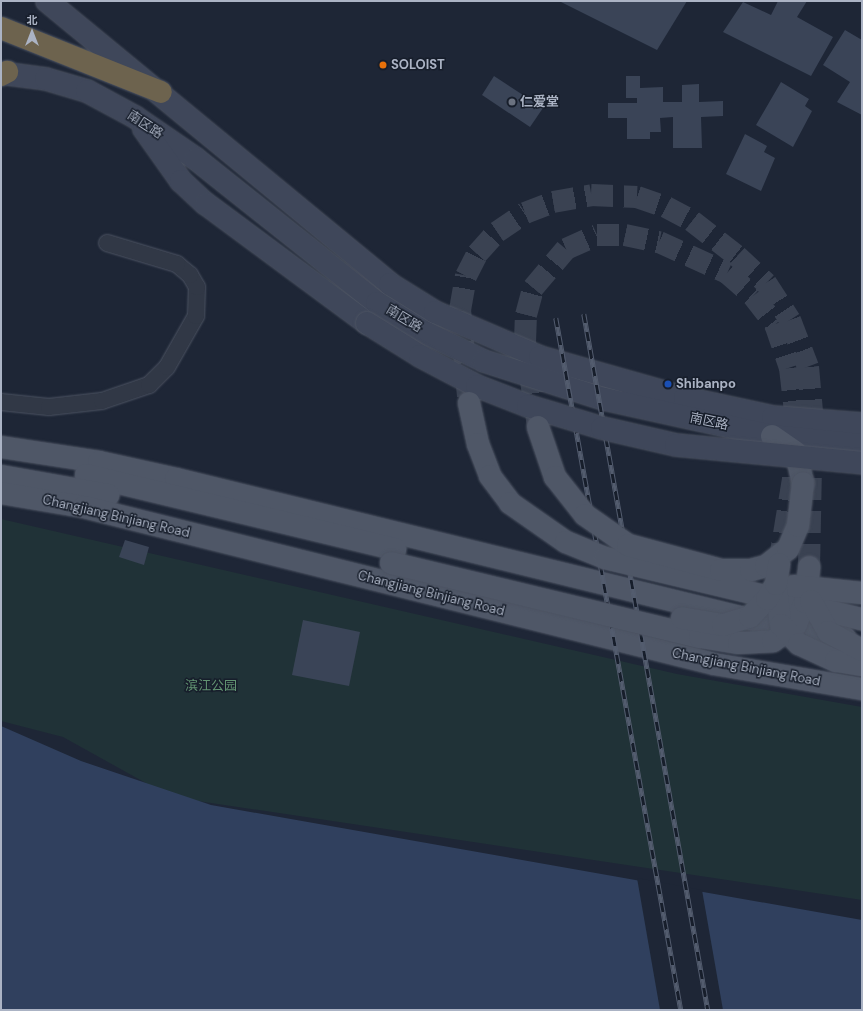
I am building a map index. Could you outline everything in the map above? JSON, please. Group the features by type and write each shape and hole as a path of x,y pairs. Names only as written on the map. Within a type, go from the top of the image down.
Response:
{"highway":[{"path":"1,28 161,92"}],"main road":[{"name":"南区路","path":"47,1 161,92 384,279 435,312 540,357 685,398 773,417 862,424"},
{"name":"南区路","path":"3,73 46,79 87,91 135,117 196,159 377,303 426,333 484,361 537,380 604,399 772,436 862,445"},
{"path":"135,117 180,180 206,204 367,323 420,356 477,386 528,406 602,428 676,445 862,463"},
{"path":"469,403 478,444 490,476 510,504 566,542 605,558 834,614 862,619"},
{"path":"538,427 555,477 584,515 628,544 721,570 818,591 862,593"},
{"path":"721,570 751,570 766,566 788,548 798,526 803,483 796,453 772,436"},
{"path":"1,447 115,466 748,619 862,640"},
{"path":"1,462 93,476 722,642 757,644 788,633 802,615 808,589 809,567"},
{"path":"1,476 170,508 723,625 750,617 777,574 777,614 788,633 812,652 862,665"},
{"name":"Changjiang Binjiang Road","path":"1,493 84,507 714,664 862,689"},
{"path":"808,589 814,609 828,632 862,650"},
{"path":"834,614 862,610"}],"street":[{"path":"1,402 48,407 102,402 149,385 167,367 196,316 196,287 190,275 177,264 107,243"}],"green space":[{"name":"滨江公园","path":"1,519 677,674 862,707 862,900 171,797 63,737 1,721"}],"water":[{"path":"1,726 81,761 211,805 862,920 862,1010 1,1010"}],"pier":[{"path":"637,878 702,890 723,1010 660,1010"}],"building":[{"path":"559,1 687,1 657,50"},
{"path":"778,1 807,1 797,17 833,37 811,76 723,32 743,2 771,15"},
{"path":"845,30 862,40 862,115 837,102 850,82 823,65"},
{"name":"仁爱堂","path":"494,76 543,108 530,127 482,95"},
{"path":"626,76 640,76 640,88 663,87 663,102 682,102 682,85 699,84 699,102 723,101 723,116 701,117 702,148 673,148 673,117 660,118 661,132 650,132 650,139 627,139 627,118 608,118 608,103 637,103 637,98 626,98"},
{"path":"781,82 809,99 805,106 812,111 793,147 756,125"},
{"path":"745,134 767,146 764,152 775,158 761,191 726,174"},
{"path":"125,540 149,547 144,565 119,557"},
{"path":"303,620 360,632 349,686 292,675"}],"tunnel":[{"path":"468,396 460,310 466,276 477,254 497,232 525,213 553,202 591,195 637,197 666,207 692,221 737,256 766,283 790,320 808,367 812,412 809,567"},
{"path":"538,426 525,342 526,315 533,288 566,249 597,235 625,235 659,242 727,273 753,296 775,324 790,368 795,411 793,479 780,558"}],"railway":[{"path":"584,314 708,1010"},
{"path":"556,318 681,1010"}],"place":[{"name":"SOLOIST","path":"383,65"},
{"name":"仁爱堂","path":"512,102"},
{"name":"Shibanpo","path":"668,384"}]}
